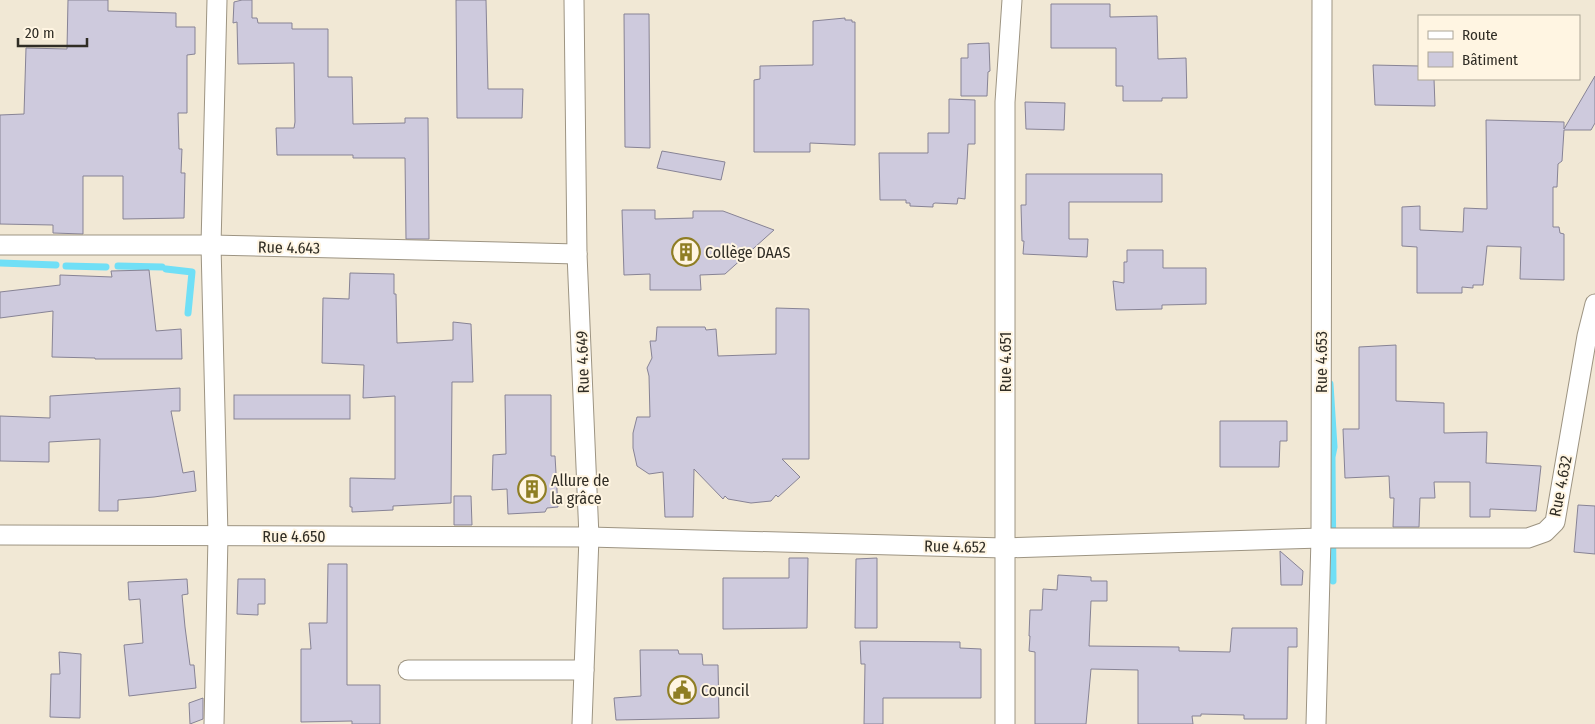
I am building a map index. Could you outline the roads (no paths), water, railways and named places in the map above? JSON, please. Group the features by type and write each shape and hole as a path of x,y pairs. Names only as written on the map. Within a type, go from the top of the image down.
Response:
{"street":[{"path":"214,724 218,536 211,245 217,0"},
{"name":"Rue 4.649","path":"574,0 577,254 589,537 582,724"},
{"name":"Rue 4.651","path":"1005,724 1005,102 1012,0"},
{"name":"Rue 4.653","path":"1316,724 1320,538 1322,0"},
{"name":"Rue 4.643","path":"0,245 211,245 577,254"},
{"name":"Rue 4.632","path":"1320,538 1528,538 1545,532 1555,522 1587,336 1595,304"},
{"name":"Rue 4.650","path":"0,535 589,537"},
{"name":"Rue 4.652","path":"589,537 1004,548 1320,538"},
{"path":"408,670 584,670"}],"waterway":[{"path":"0,263 56,265"},
{"path":"66,266 106,267"},
{"path":"118,266 162,267"},
{"path":"166,269 192,272 188,313"},
{"path":"1330,384 1334,447 1332,457 1333,581"}],"place":[{"name":"Collège DAAS","path":"686,252"},
{"name":"Allure de la grâce","path":"532,489"},
{"name":"Council","path":"682,690"}]}
